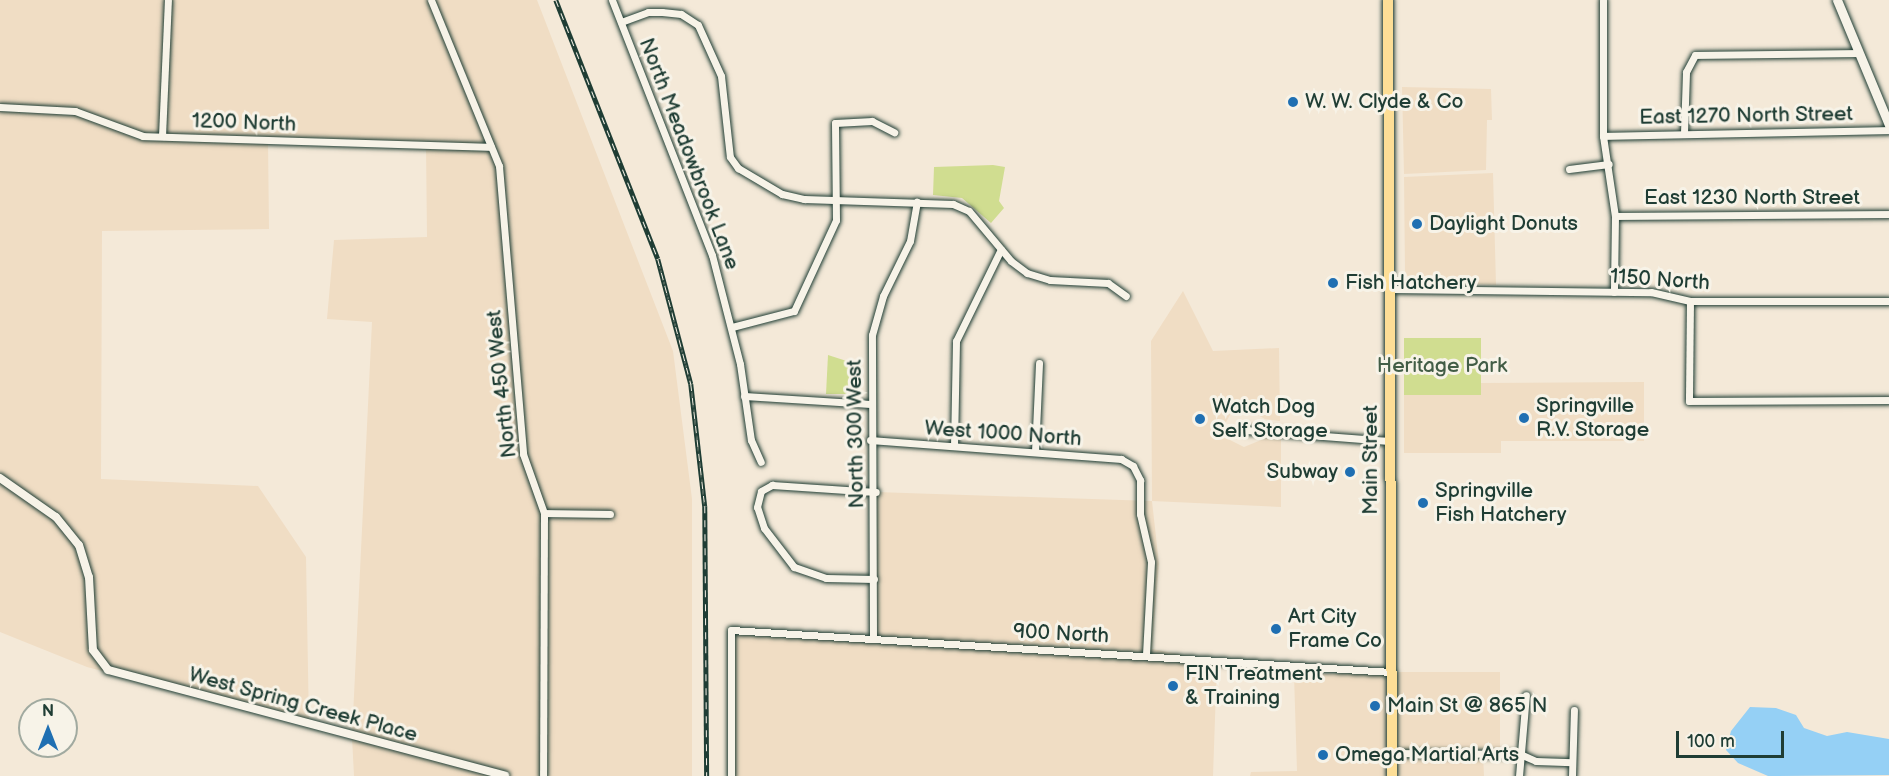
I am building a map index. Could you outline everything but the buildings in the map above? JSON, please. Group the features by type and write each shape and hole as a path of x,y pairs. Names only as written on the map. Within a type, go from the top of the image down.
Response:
{"main road":[{"name":"Main Street","path":"1388,0 1392,289 1390,441 1392,776"},
{"path":"1837,0 1889,125"}],"street":[{"path":"162,136 168,0"},
{"name":"North 450 West","path":"431,0 499,166 523,454 544,513 543,776"},
{"name":"North Meadowbrook Lane","path":"612,0 707,240 732,327 752,440 761,462"},
{"path":"1603,0 1603,136 1615,216 1614,292"},
{"path":"621,22 648,12 681,14 689,18 705,35 721,76 727,146 733,164 782,194 804,199 838,198 953,204 969,211 1001,249 1027,273 1050,280 1108,283 1126,297"},
{"path":"1684,133 1689,60 1702,52 1858,53"},
{"name":"1200 North","path":"0,107 75,111 143,136 491,147"},
{"path":"732,327 794,311 836,220 838,198 835,123 872,121 894,132"},
{"name":"East 1270 North Street","path":"1603,136 1889,130"},
{"path":"1569,169 1609,164"},
{"name":"North 300 West","path":"873,637 876,492 870,440 870,360 875,318 910,241 917,202"},
{"name":"East 1230 North Street","path":"1615,216 1889,214"},
{"path":"954,446 956,341 1001,249"},
{"name":"1150 North","path":"1392,289 1651,292 1690,301 1889,301"},
{"path":"1690,301 1689,401 1889,400"},
{"path":"1035,452 1039,363"},
{"path":"744,396 871,404"},
{"path":"1246,430 1390,441"},
{"name":"West 1000 North","path":"870,440 1121,459 1133,466 1140,480 1140,514 1151,562 1146,654"},
{"name":"West Spring Creek Place","path":"0,478 56,517 79,544 89,577 91,641 97,659 116,675 505,776"},
{"path":"874,579 815,576 782,557 759,518 758,501 764,488 772,485 876,492"},
{"path":"544,513 610,514"},
{"name":"900 North","path":"731,776 731,630 1146,654 1391,672"},
{"path":"1519,776 1526,695"},
{"path":"1572,776 1574,710"},
{"path":"1392,753 1520,754 1536,761 1572,762"}],"shaded area":[{"path":"0,0 537,0 673,351 692,499 692,776 354,776 352,737 372,322 327,319 334,240 427,237 426,145 268,141 269,229 102,231 101,479 258,486 306,557 309,726 87,667 0,632"},
{"path":"1402,87 1491,89 1492,120 1487,120 1486,170 1404,174"},
{"path":"1493,173 1496,285 1410,281 1405,271 1404,177"},
{"path":"1183,291 1213,351 1279,348 1280,421 1265,419 1244,407 1231,413 1224,426 1230,440 1244,447 1266,438 1281,438 1281,507 1152,501 1151,341"},
{"name":"Springville R.V. Storage","path":"1644,382 1644,441 1501,441 1501,453 1404,453 1404,395 1480,395 1480,383"},
{"path":"876,492 1152,501 1159,564 1152,649 1217,661 1213,776 731,776 731,630 873,637"},
{"path":"1500,672 1500,754 1483,754 1484,776 1250,776 1251,772 1297,771 1294,675"}],"green space":[{"path":"993,165 1005,167 999,201 1004,208 991,223 962,198 933,195 934,167"},
{"name":"Heritage Park","path":"1404,338 1481,338 1481,395 1404,395"},
{"path":"828,355 862,366 861,394 826,394"}],"water":[{"path":"1750,707 1776,708 1796,715 1804,728 1827,736 1847,732 1889,739 1889,775 1768,776 1738,763 1726,750 1731,731"}],"railway":[{"path":"556,0 658,259 691,384 705,506 707,776"}],"place":[{"name":"W. W. Clyde & Co","path":"1293,102"},
{"name":"Daylight Donuts","path":"1417,224"},
{"name":"Fish Hatchery","path":"1333,283"},
{"name":"Springville R.V. Storage","path":"1524,418"},
{"name":"Watch Dog Self Storage","path":"1200,419"},
{"name":"Subway","path":"1350,472"},
{"name":"Springville Fish Hatchery","path":"1423,503"},
{"name":"Art City Frame Co","path":"1276,629"},
{"name":"FIN Treatment & Training","path":"1173,686"},
{"name":"Main St @ 865 N","path":"1375,706"},
{"name":"Omega Martial Arts","path":"1323,755"}]}
